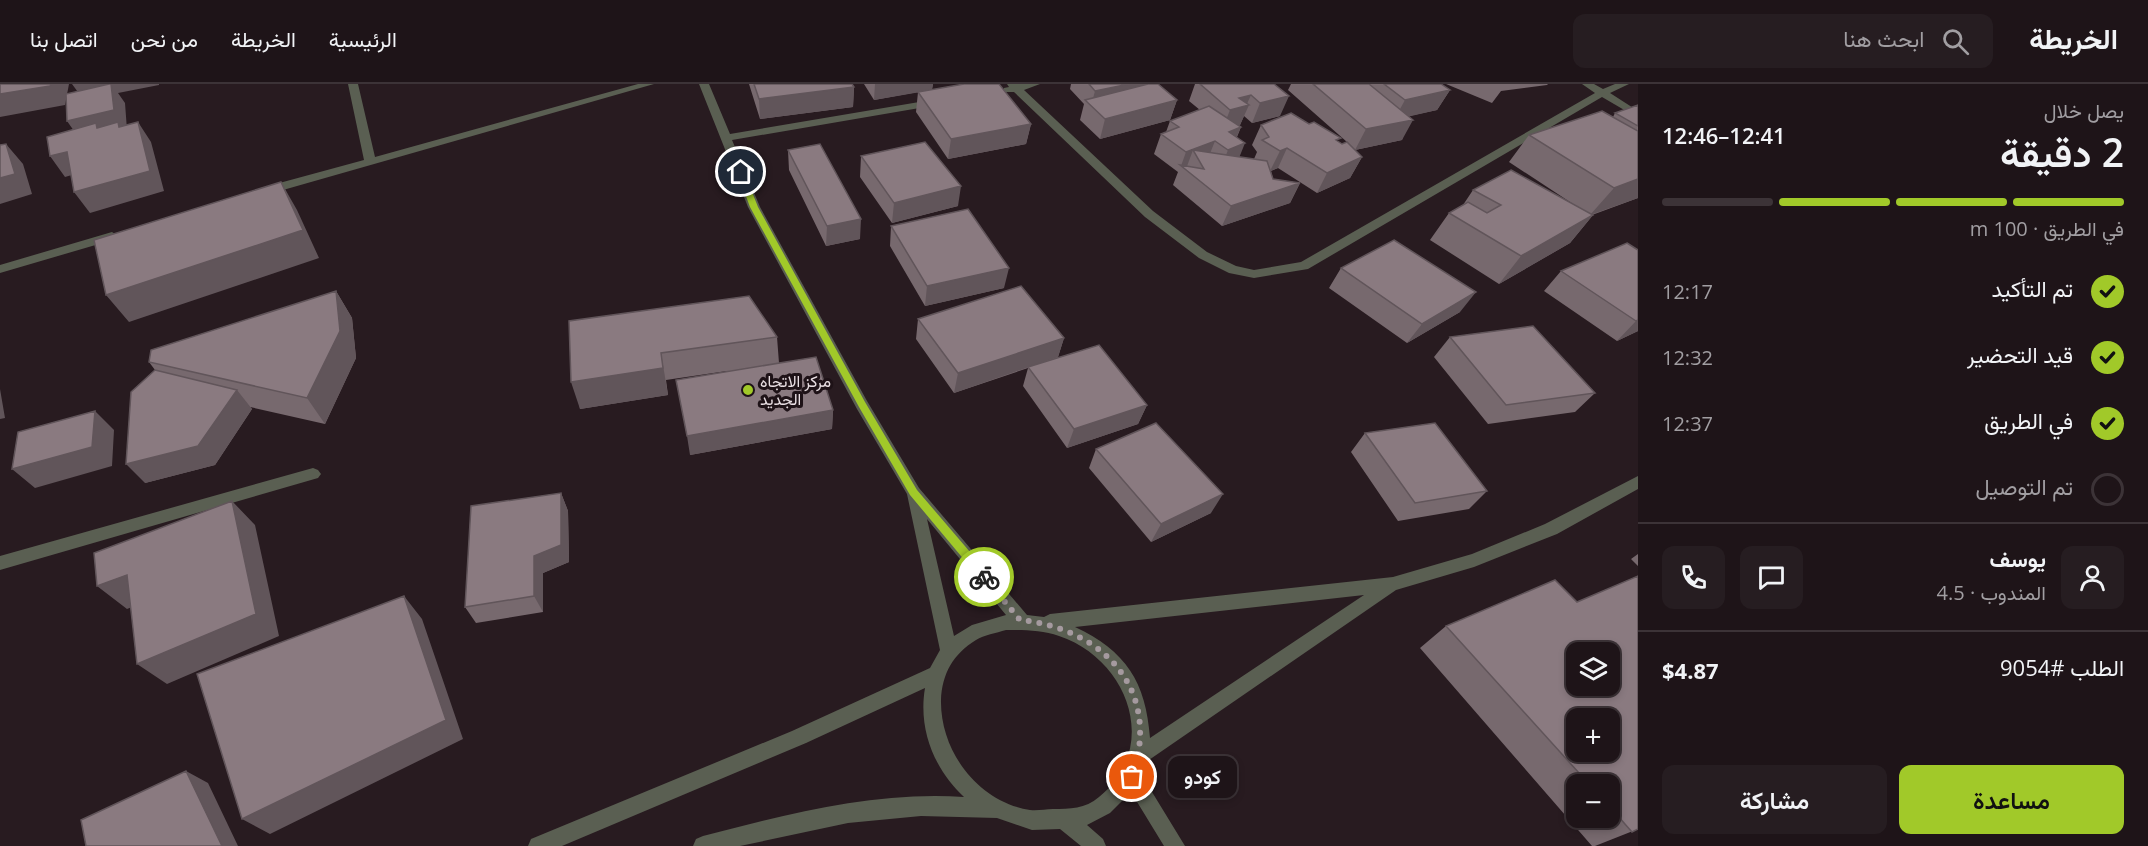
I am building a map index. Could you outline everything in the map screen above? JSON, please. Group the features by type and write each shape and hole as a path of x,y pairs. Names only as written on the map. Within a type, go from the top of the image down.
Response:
{"street":[{"path":"353,84 370,161"},
{"path":"248,196 649,84"},
{"path":"704,84 754,207 862,405 914,492 1020,620"},
{"path":"993,92 1014,86 1035,84"},
{"path":"1587,84 1638,115"},
{"path":"1014,86 1149,214 1203,255 1233,270 1254,274 1304,266 1602,93 1624,84"},
{"path":"727,138 946,100"},
{"path":"0,269 124,232"},
{"path":"0,563 313,474"},
{"path":"998,809 969,789 947,763 934,733 930,702 936,674 949,652 969,634 993,623 1020,620 1045,622 1393,584 1474,560 1551,529 1638,482"},
{"path":"914,492 949,652"},
{"path":"1139,756 1393,584"},
{"path":"703,846 770,828 844,813 958,804 998,809 1030,820 1064,820 1092,813 1114,797 1132,777 1139,756 1142,727 1135,698 1120,671 1099,648 1082,637 1045,622"},
{"path":"538,846 799,737 936,674"},
{"path":"1132,777 1175,846"},
{"path":"1064,820 1096,846"}],"building":[{"path":"0,84 51,84 0,94"},
{"path":"111,84 114,110 67,121 66,94"},
{"path":"754,84 852,84 854,87 759,99"},
{"path":"964,84 999,84 1031,124 951,139 918,92"},
{"path":"1089,84 1129,84 1095,91"},
{"path":"1148,84 1158,84 1177,100 1105,119 1085,100"},
{"path":"1200,84 1274,84 1289,96 1260,103 1251,95 1239,98 1249,105 1230,110"},
{"path":"1313,84 1369,84 1413,120 1366,129"},
{"path":"1384,84 1441,84 1450,90 1405,100"},
{"path":"1638,105 1638,126 1615,113"},
{"path":"1209,106 1241,127 1229,132 1245,143 1228,150 1215,141 1186,152 1161,134 1179,127 1170,121"},
{"path":"1602,111 1638,131 1638,179 1614,188 1529,135"},
{"path":"1291,113 1309,124 1314,122 1341,138 1336,140 1342,144 1347,142 1362,157 1327,173 1287,148 1280,151 1262,140 1269,137 1261,125"},
{"path":"118,122 119,127 138,122 150,171 74,192 67,152 50,156 47,137 96,123 97,128"},
{"path":"925,142 961,186 894,203 861,156"},
{"path":"6,144 15,174 0,178 0,145"},
{"path":"820,144 861,219 827,226 788,150"},
{"path":"1193,150 1267,161 1273,179 1300,183 1231,206 1180,165 1204,169"},
{"path":"1511,170 1593,215 1521,256 1449,213 1468,202 1487,213 1501,205 1473,190"},
{"path":"281,182 303,230 106,295 94,240"},
{"path":"968,209 1009,268 927,286 891,226"},
{"path":"1394,240 1476,292 1422,324 1341,268"},
{"path":"1627,243 1638,250 1638,320 1636,321 1561,271"},
{"path":"1021,286 1064,338 958,373 918,319"},
{"path":"336,291 340,331 307,398 149,362 151,350"},
{"path":"749,296 777,337 661,353 663,368 571,382 569,321"},
{"path":"1533,326 1595,393 1506,405 1450,337"},
{"path":"1099,345 1147,405 1074,429 1028,367"},
{"path":"816,357 833,410 687,436 676,380"},
{"path":"155,370 237,390 198,446 126,464 131,392"},
{"path":"95,411 92,447 12,469 18,432"},
{"path":"1156,423 1223,494 1161,524 1096,449"},
{"path":"1435,423 1487,491 1415,503 1365,433"},
{"path":"561,493 561,545 534,556 534,596 465,607 471,506"},
{"path":"232,501 256,614 137,664 127,575 97,586 94,553"},
{"path":"1638,576 1638,829 1632,832 1620,818 1620,774 1580,774 1569,762 1620,762 1620,708 1566,708 1566,759 1446,626 1555,580 1577,602"},
{"path":"404,596 446,720 242,819 197,674"},
{"path":"186,771 222,846 86,846 81,820"}],"way so far":[{"path":"984,577 1020,620 1045,622 1073,631 1099,648 1120,671 1135,698 1142,727 1139,756 1132,777"}],"place":[{"name":"مركز الاتجاه الجديد","path":"748,390"},
{"name":"كودو","path":"1132,777"}],"route":[{"path":"741,172 754,207 862,405 914,492 984,577"}]}
